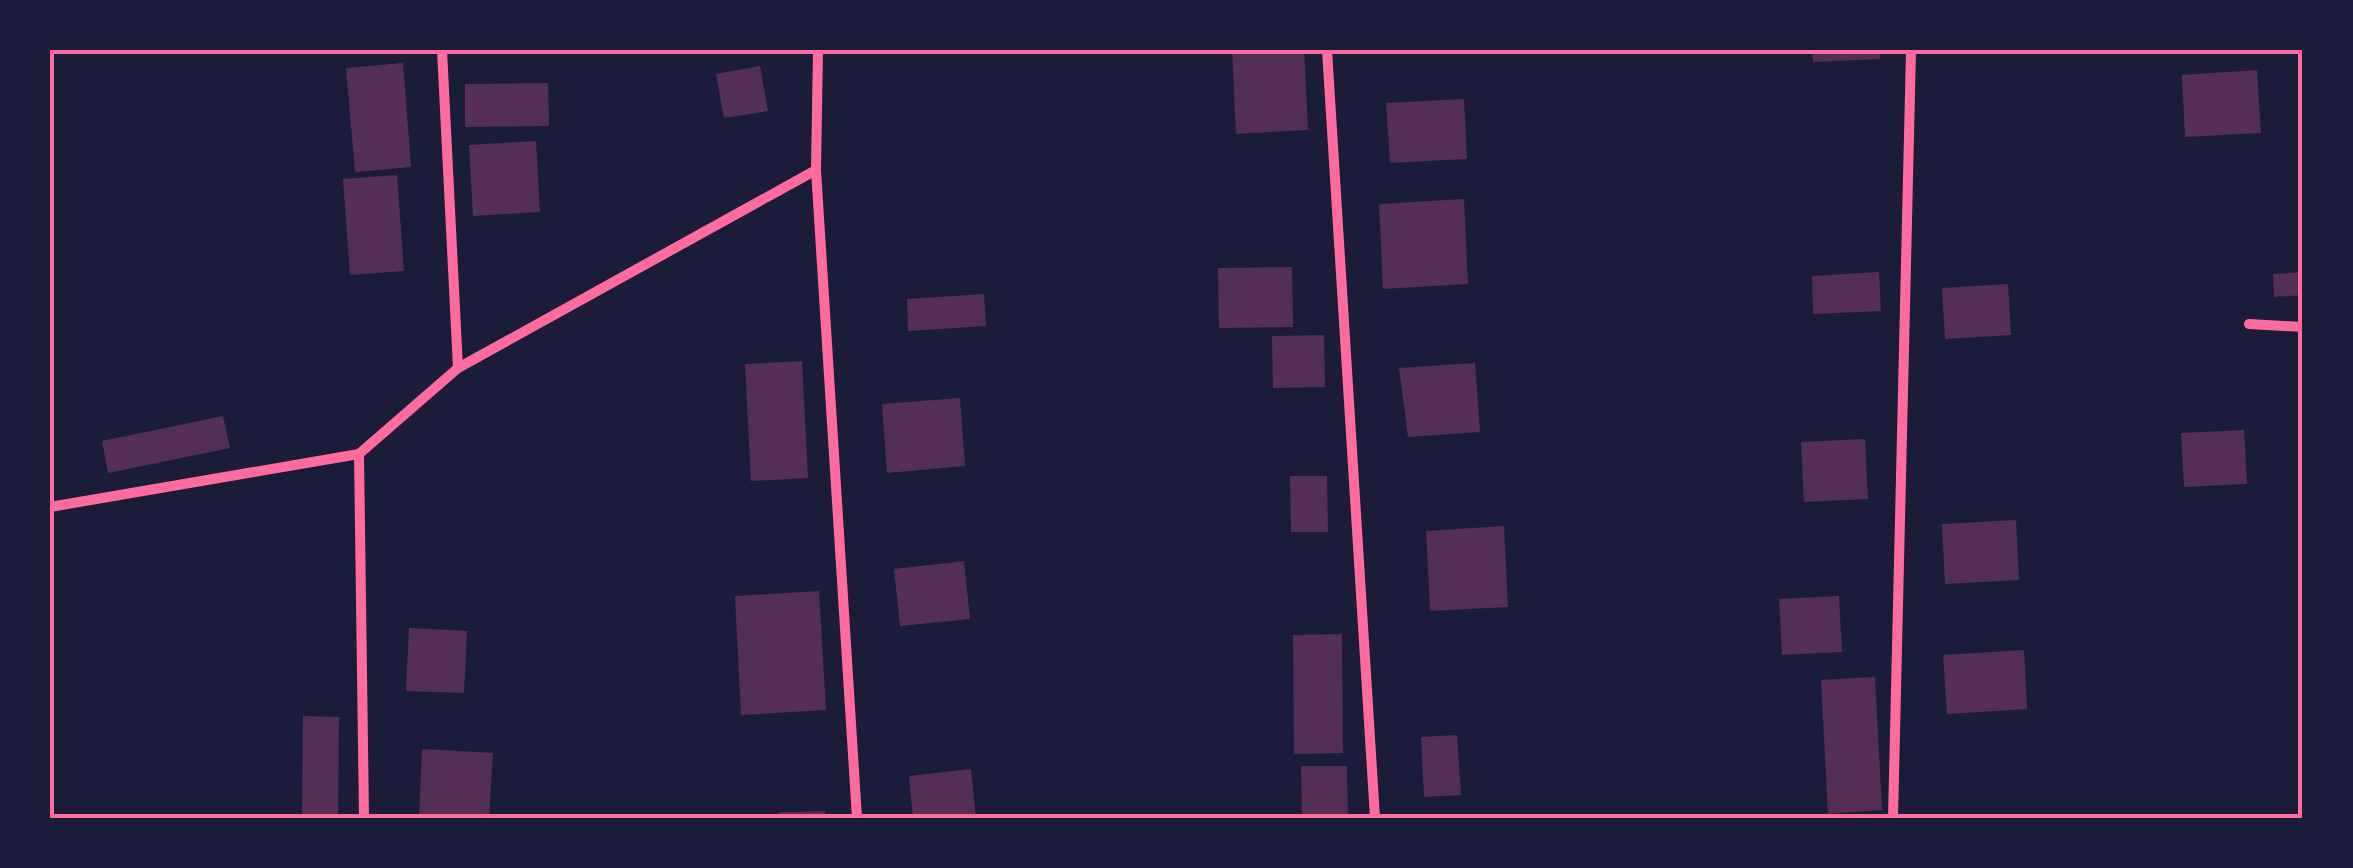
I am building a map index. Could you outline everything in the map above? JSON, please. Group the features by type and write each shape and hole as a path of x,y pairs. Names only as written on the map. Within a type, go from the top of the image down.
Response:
{"street":[{"path":"442,50 458,368"},
{"path":"818,50 816,170 858,818"},
{"path":"1327,50 1375,818"},
{"path":"1893,818 1911,50"},
{"path":"50,507 359,454 458,368 816,170"},
{"path":"2249,324 2303,327"},
{"path":"359,454 364,818"}],"building":[{"path":"1232,50 1304,50 1308,130 1236,134"},
{"path":"1812,50 1879,50 1880,59 1813,62"},
{"path":"403,63 411,167 355,172 346,68"},
{"path":"760,66 768,111 724,118 716,74"},
{"path":"2257,70 2261,133 2185,137 2182,75"},
{"path":"548,83 549,126 465,127 465,84"},
{"path":"1464,99 1467,159 1390,163 1386,103"},
{"path":"536,141 540,212 473,216 469,145"},
{"path":"397,175 404,271 350,275 343,179"},
{"path":"1464,199 1468,284 1383,289 1379,204"},
{"path":"1292,267 1293,327 1219,328 1218,268"},
{"path":"1879,272 1881,311 1813,314 1812,276"},
{"path":"2303,272 2303,295 2274,297 2273,274"},
{"path":"2008,284 2011,335 1945,339 1942,288"},
{"path":"984,294 986,326 908,331 907,299"},
{"path":"1324,335 1325,387 1273,388 1272,336"},
{"path":"802,361 808,478 751,481 745,364"},
{"path":"1475,363 1480,432 1408,437 1399,368"},
{"path":"960,398 965,466 887,473 882,404"},
{"path":"223,416 230,448 108,473 102,441"},
{"path":"2244,430 2247,484 2184,487 2181,433"},
{"path":"1865,439 1868,499 1804,502 1801,442"},
{"path":"1290,476 1327,476 1328,532 1291,532"},
{"path":"2016,520 2019,580 1945,584 1942,524"},
{"path":"1504,526 1508,607 1430,611 1426,531"},
{"path":"964,561 970,619 900,626 894,569"},
{"path":"819,591 826,710 741,715 735,596"},
{"path":"1839,596 1842,652 1782,655 1779,599"},
{"path":"409,628 467,631 464,693 406,691"},
{"path":"1342,634 1343,753 1294,754 1293,635"},
{"path":"2024,650 2027,709 1947,714 1943,655"},
{"path":"1875,677 1882,810 1828,814 1821,680"},
{"path":"303,716 339,717 338,818 302,818"},
{"path":"1457,735 1461,795 1424,797 1421,737"},
{"path":"422,749 493,753 489,818 419,818"},
{"path":"1301,766 1347,766 1348,818 1302,818"},
{"path":"971,769 976,818 913,818 909,776"},
{"path":"825,811 825,818 779,818 779,812"}]}
